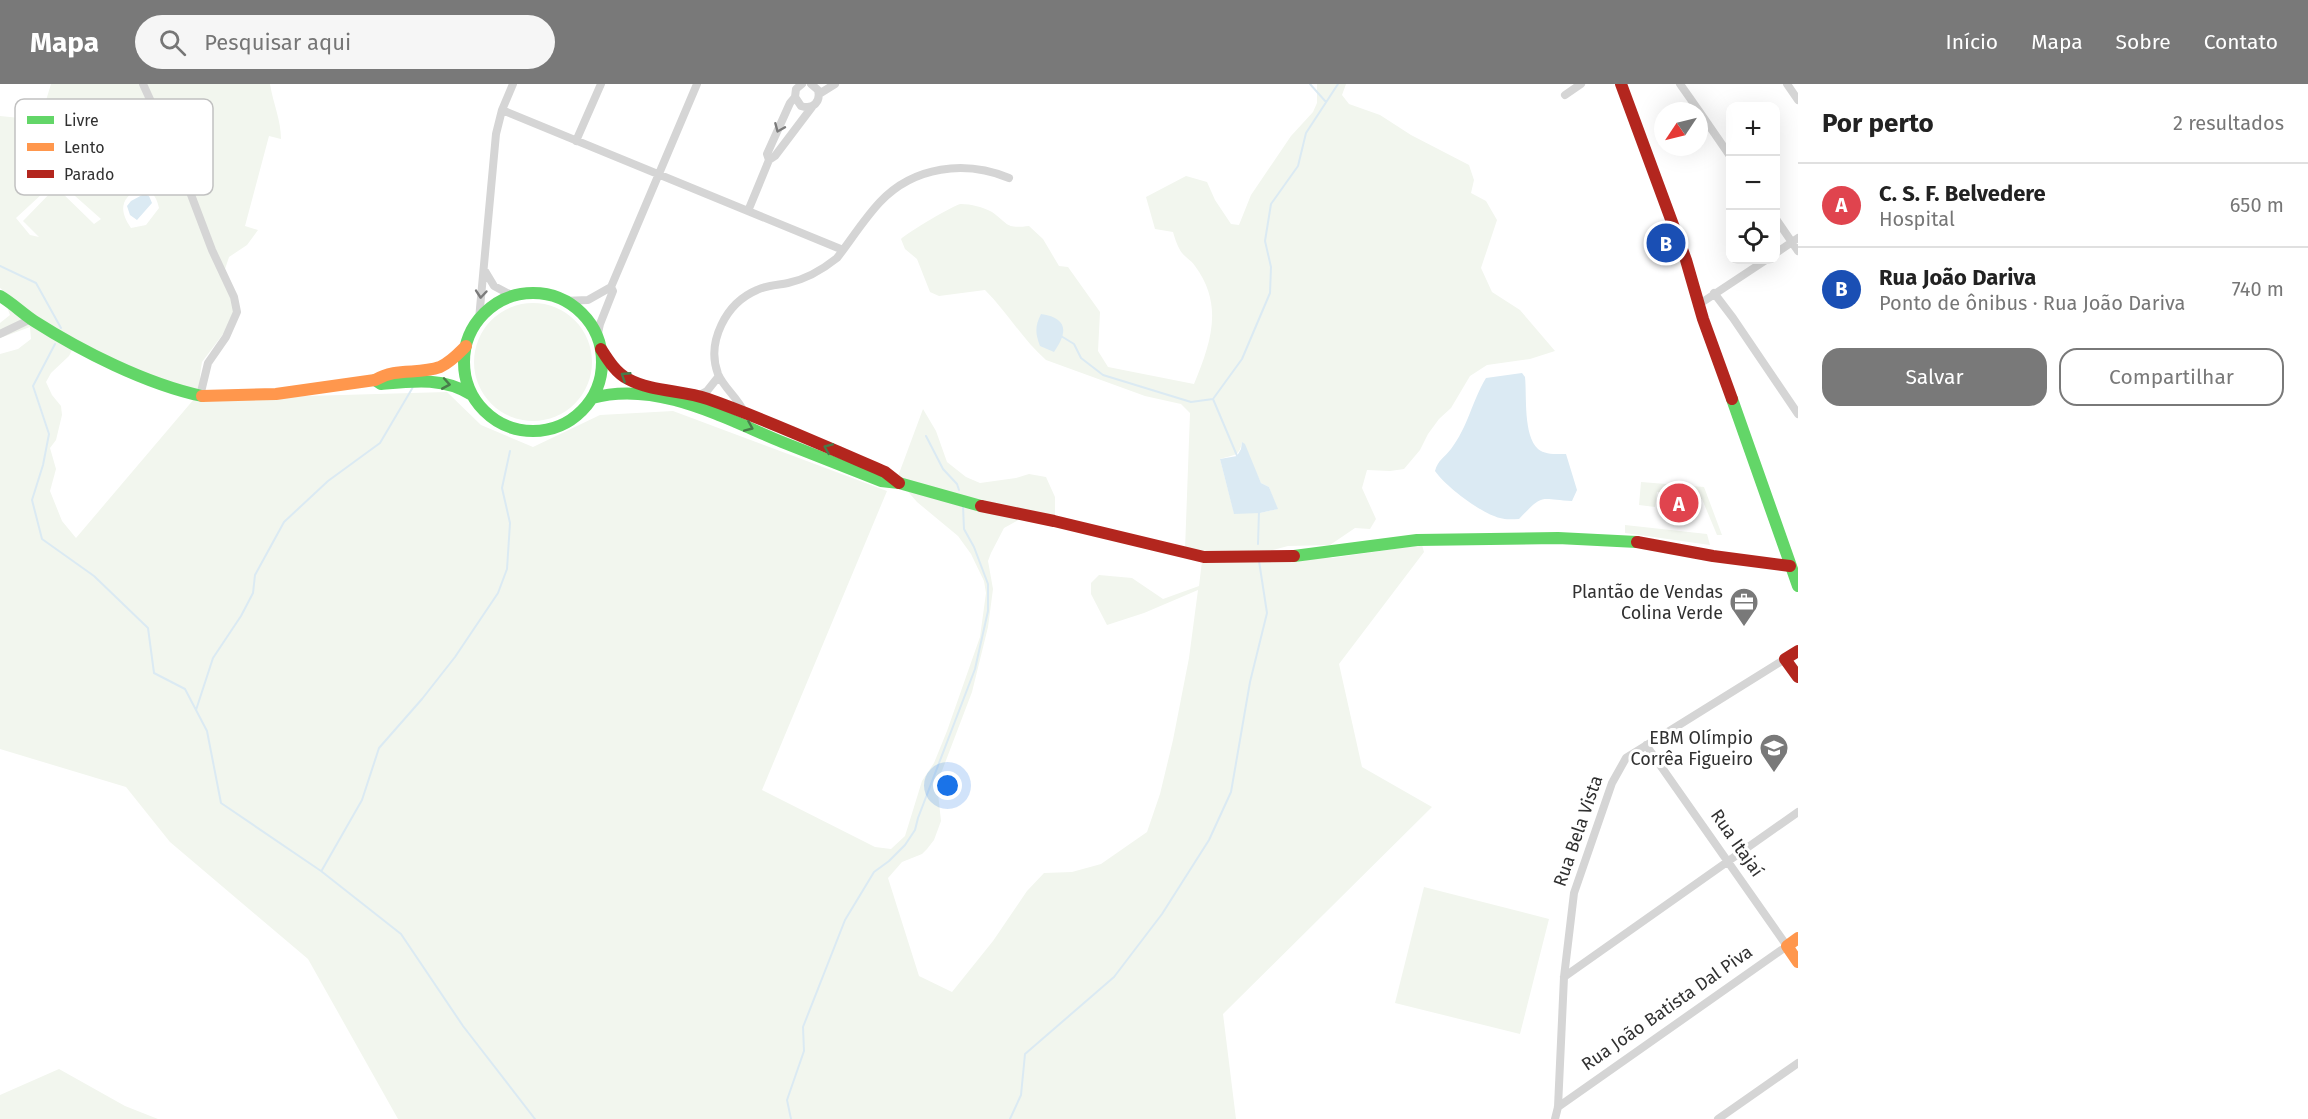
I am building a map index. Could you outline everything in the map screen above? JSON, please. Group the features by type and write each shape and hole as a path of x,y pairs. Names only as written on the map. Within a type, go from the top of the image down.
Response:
{"street":[{"path":"143,84 150,99"},
{"path":"0,296 31,319 74,345 147,378 200,396 276,394 375,380 384,373 425,371 441,367 458,357 479,319 496,134 502,110 513,84"},
{"path":"576,141 601,84"},
{"path":"563,301 588,300 611,287 697,84"},
{"path":"769,160 767,154 790,103 795,97 796,90 802,84"},
{"path":"748,211 769,160 775,156 818,101 819,94 816,87 811,84"},
{"path":"819,94 835,84"},
{"path":"1565,95 1581,84"},
{"path":"1621,84 1686,260 1698,305 1798,586"},
{"path":"1680,84 1693,102"},
{"path":"1787,84 1798,100"},
{"path":"795,97 801,106 812,107"},
{"path":"502,110 843,250"},
{"path":"1708,124 1726,149"},
{"path":"744,413 719,376 715,358 716,340 722,323 737,302 759,289 811,275 829,264 843,250 880,202 898,187 918,176 940,169 964,167 1009,178"},
{"path":"191,195 212,250 234,297 237,312 226,337 208,363 200,396"},
{"path":"1780,223 1795,240 1798,251"},
{"path":"1780,250 1795,240"},
{"path":"1698,305 1760,264"},
{"path":"485,270 497,289 513,296"},
{"path":"592,398 600,379 600,324 613,291 611,287"},
{"path":"479,319 495,305 513,296 534,293 563,301 580,312 593,329 612,365 630,380 698,396 744,413 885,472 899,483"},
{"path":"1714,293 1734,318 1798,414"},
{"path":"0,334 31,319"},
{"path":"466,346 466,377 473,396"},
{"path":"698,396 707,391 719,376"},
{"path":"375,380 381,384 439,382 465,389 486,412 502,424 532,431 553,429 571,420 592,398 602,393 623,391 700,408 881,482 899,483 983,507 1054,521 1183,554 1204,557 1287,557 1417,540 1558,538 1637,542 1713,556 1790,566"},
{"name":"Rua Bela Vista","path":"1555,1119 1564,977 1574,893 1612,783 1626,758 1798,651"},
{"path":"1785,659 1798,677"},
{"name":"Rua Itajaí","path":"1646,745 1798,962"},
{"path":"1564,977 1798,812"},
{"name":"Rua João Batista Dal Piva","path":"1557,1107 1798,938"},
{"path":"1718,1119 1798,1063"}],"shaded area":[{"path":"51,84 270,84 281,139 269,136 245,226 258,230 247,245 229,257 224,272 235,296 232,322 202,362 201,399 447,392 481,425 533,447 600,415 673,411 887,491 762,790 875,847 891,849 905,836 922,781 934,763 947,731 980,637 986,593 984,581 971,554 958,536 917,502 897,479 923,409 936,431 947,462 966,477 980,483 1029,474 1046,477 1055,497 1055,518 1020,519 1004,528 988,561 993,589 988,627 972,692 937,784 941,821 934,840 922,854 902,862 888,878 919,976 952,992 993,941 1027,891 1044,873 1072,872 1101,864 1147,832 1160,794 1173,740 1189,658 1198,590 1144,613 1107,625 1091,594 1091,583 1099,575 1132,578 1163,599 1199,586 1203,553 1185,550 1190,413 1181,404 1145,396 1046,360 985,290 939,296 930,292 917,259 905,249 901,239 931,219 961,204 988,210 1011,226 1029,226 1043,239 1059,266 1068,267 1100,312 1098,351 1108,367 1194,384 1205,354 1212,324 1209,295 1204,281 1195,266 1181,251 1173,232 1155,229 1146,197 1186,176 1207,182 1215,200 1231,224 1239,225 1251,195 1291,136 1313,112 1317,103 1317,84 1346,84 1342,95 1349,104 1380,115 1411,135 1469,165 1474,180 1471,193 1486,201 1497,220 1481,268 1492,292 1520,310 1555,351 1530,359 1487,365 1470,376 1451,408 1439,419 1420,450 1404,469 1367,470 1362,488 1376,519 1370,529 1355,528 1330,545 1288,546 1269,551 1288,551 1332,558 1422,545 1424,552 1339,664 1362,767 1432,807 1223,1014 1236,1119 398,1119 308,959 170,842 126,787 0,749 0,354 18,349 31,339 30,327 0,338 0,323 10,315 6,304 0,299 0,290 19,302 0,288 0,116 15,118 15,195 41,195 16,218 30,235 39,237 23,221 48,195 64,195 94,224 101,219 74,195 129,195 123,211 131,228 146,225 159,208 153,195 213,195 213,99 46,99","holes":["76,342 159,381 200,392 76,538 62,521 50,491 56,469 50,448 56,440 62,415 61,406 52,395 46,382 51,373 69,356","1242,442 1261,483 1269,487 1277,509 1260,513 1234,513 1220,459 1235,455"]},
{"path":"146,195 152,203 137,220 130,215 127,206 131,201"},
{"path":"533,303 566,313 582,329 592,362 582,395 566,411 533,421 500,411 484,395 474,362 484,329 500,313"},
{"path":"1041,314 1056,319 1063,327 1062,338 1054,352 1040,346 1038,341 1036,330"},
{"path":"1522,373 1525,377 1528,425 1533,443 1544,452 1566,454 1577,490 1572,501 1547,499 1538,501 1519,519 1505,519 1492,515 1464,499 1435,471 1462,432 1486,378"},
{"path":"1242,442 1245,444 1261,483 1269,487 1278,509 1260,513 1234,514 1220,459 1237,456"},
{"path":"1641,482 1704,487 1722,535 1717,535 1702,499 1666,496 1666,493 1657,492 1655,507 1639,505"},
{"path":"1625,525 1707,534 1710,545 1625,533"},
{"path":"1424,887 1549,919 1520,1034 1395,1003"},
{"path":"59,1069 125,1106 158,1119 0,1119 0,1095"}],"waterway":[{"path":"1310,84 1326,102"},
{"path":"1238,458 1213,399 1242,359 1270,293 1271,267 1265,241 1271,204 1298,166 1306,133 1338,84"},
{"path":"0,266 36,283 61,328"},
{"path":"1061,336 1074,344 1081,358 1103,375 1191,402 1213,399"},
{"path":"55,344 33,386 49,434 43,465 32,500 42,539 94,576 148,628 154,673 185,689 207,731 221,803 321,871 401,934 463,1026 535,1119"},
{"path":"196,710 213,658 241,616 253,593 255,575 284,522 328,481 380,443 413,387"},
{"path":"926,436 943,469 957,484 959,490"},
{"path":"322,870 362,800 379,748 455,657 498,593 507,569 510,523 502,488 510,451"},
{"path":"791,1119 787,1100 804,1051 803,1027 845,920 874,872 905,845 915,830 975,669 988,611 988,584 974,547 964,529 963,506"},
{"path":"1258,544 1259,511"},
{"path":"1010,1119 1021,1095 1025,1054 1114,977 1162,914 1209,840 1231,792 1250,682 1267,613 1259,561"}],"traffic: fast":[{"path":"533,293 559,298 582,313 597,336 602,362 597,388 582,411 559,426 533,431 507,426 484,411 469,388 464,362 469,336 484,313 507,298 533,293"},
{"path":"0,296 34,321 93,355 137,375 202,396"},
{"path":"375,380 381,384 416,381 439,383 450,385 472,395"},
{"path":"592,398 616,394 641,394 689,404 881,481 899,483 981,506"},
{"path":"1732,399 1798,586"},
{"path":"1294,556 1417,540 1558,538 1637,542"}],"traffic: slow":[{"path":"202,396 276,394 375,380 399,372 423,371 448,363 466,346"},
{"path":"1798,938 1787,946 1798,962"}],"traffic: jam":[{"path":"1621,84 1686,260 1703,319 1732,399"},
{"path":"601,349 613,366 628,379 657,389 698,396 730,407 885,472 899,483"},
{"path":"981,506 1204,557 1294,556"},
{"path":"1637,542 1713,556 1790,566"},
{"path":"1798,651 1785,659 1798,677"}],"place":[{"name":"Rua João Dariva","path":"1666,243"},
{"name":"C. S. F. Belvedere","path":"1679,503"},
{"name":"Plantão de Vendas Colina Verde","path":"1744,628"},
{"name":"EBM Olímpio Corrêa Figueiro","path":"1774,774"}]}
